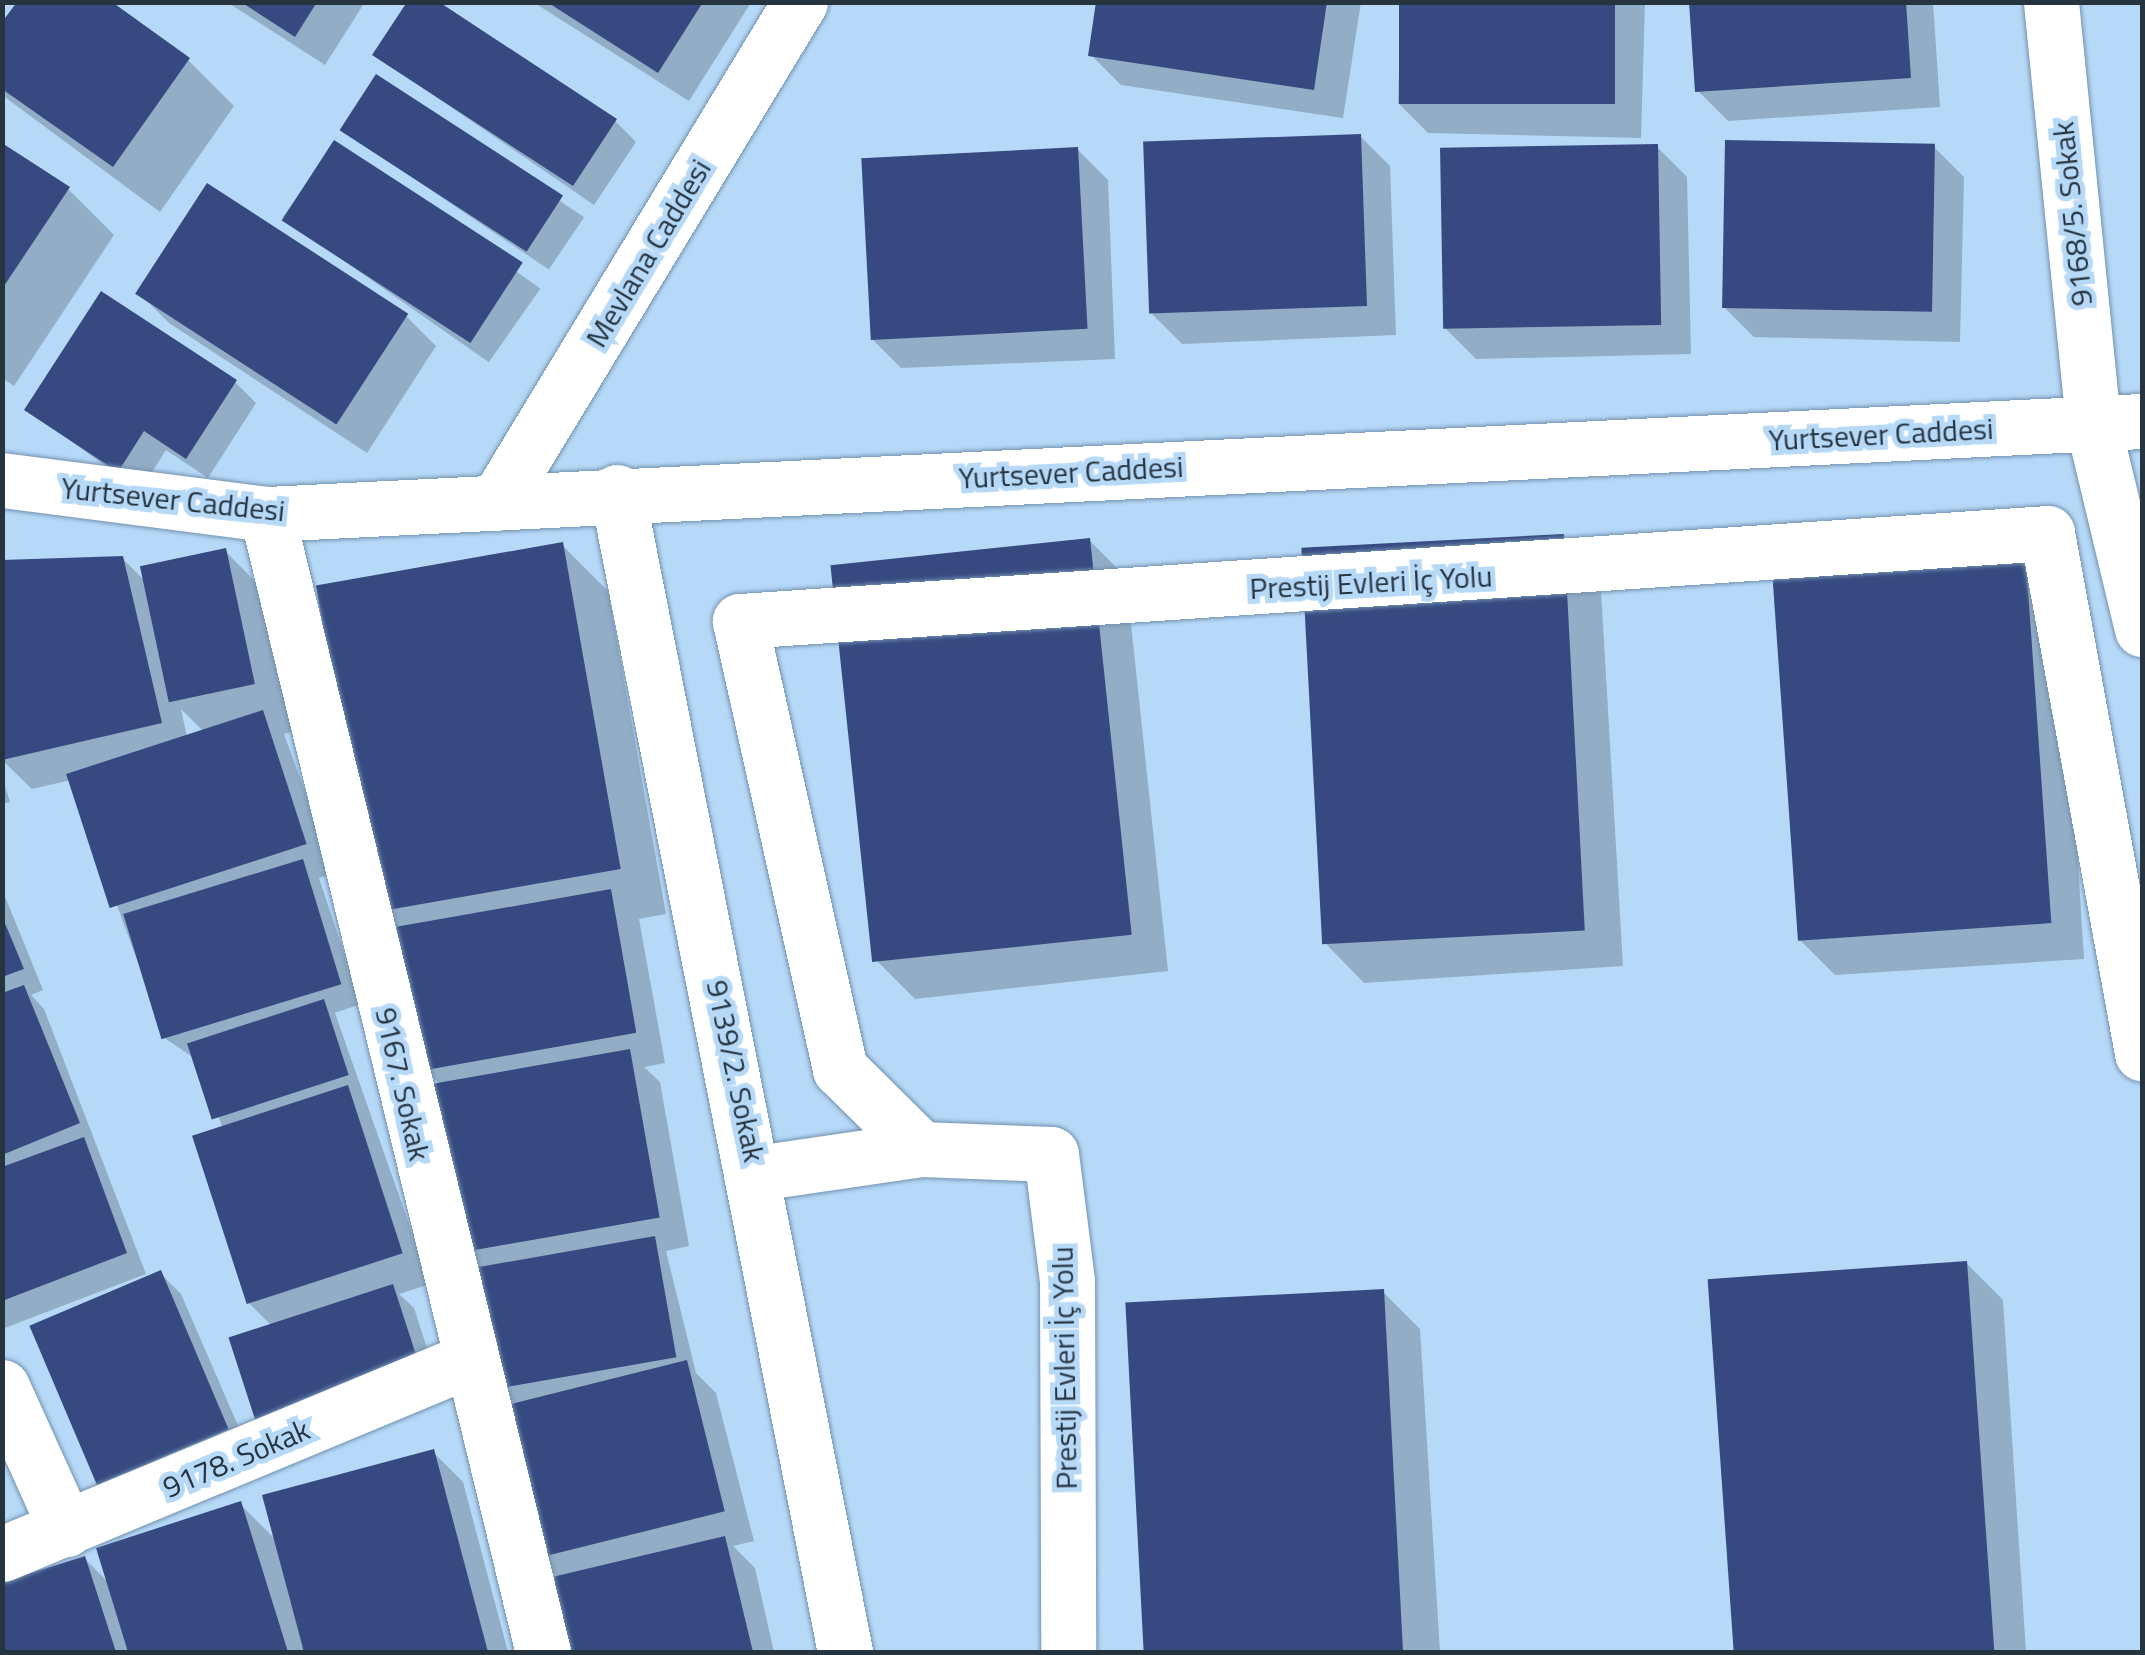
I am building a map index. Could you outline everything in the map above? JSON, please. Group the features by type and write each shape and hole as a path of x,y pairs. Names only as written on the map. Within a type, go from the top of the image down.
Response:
{"street":[{"name":"Mevlana Caddesi","path":"496,503 800,2"},
{"name":"9168/5. Sokak","path":"2051,2 2118,423 2142,629"},
{"name":"Yurtsever Caddesi","path":"2,480 267,514 496,503 617,492 2118,423"},
{"name":"9139/2. Sokak","path":"617,492 756,1173 845,1652"},
{"name":"9167. Sokak","path":"267,514 543,1652"},
{"name":"Prestij Evleri İç Yolu","path":"921,1150 840,1069 740,620 2047,533 2142,1052"},
{"name":"Prestij Evleri İç Yolu","path":"756,1173 921,1150 1051,1154 1067,1281 1068,1652"},
{"name":"9178. Sokak","path":"2,1554 470,1360"},
{"path":"2,1387 66,1529"}],"building":[{"path":"17,2 112,2 190,58 113,167 2,89 2,22"},
{"path":"241,2 317,2 295,37"},
{"path":"407,2 439,2 617,119 573,186 372,55"},
{"path":"547,2 703,2 658,73"},
{"path":"1096,2 1327,2 1314,90 1088,56"},
{"path":"1399,2 1615,2 1615,104 1399,104"},
{"path":"1689,2 1906,2 1911,78 1695,92"},
{"path":"376,74 563,195 527,252 340,130"},
{"path":"1361,134 1367,306 1149,314 1143,142"},
{"path":"334,140 523,263 470,343 282,221"},
{"path":"1725,140 1935,144 1932,312 1722,308"},
{"path":"2,143 70,187 2,289"},
{"path":"1658,144 1661,325 1443,329 1440,148"},
{"path":"1078,147 1088,329 871,340 861,158"},
{"path":"207,183 408,314 336,424 135,294"},
{"path":"101,291 237,380 186,459 144,431 118,472 24,410"},
{"path":"2024,532 2051,923 1798,941 1771,550"},
{"path":"1564,534 1585,930 1322,944 1301,548"},
{"path":"1090,538 1132,935 872,962 830,565"},
{"path":"563,542 621,869 373,913 316,586"},
{"path":"226,548 255,684 169,702 140,566"},
{"path":"123,556 162,723 2,760 2,560"},
{"path":"263,710 307,844 110,908 66,774"},
{"path":"303,859 341,984 162,1039 123,914"},
{"path":"611,889 636,1033 422,1071 396,927"},
{"path":"2,916 24,969 2,977"},
{"path":"24,985 80,1123 2,1155 2,993"},
{"path":"324,999 349,1075 212,1120 187,1043"},
{"path":"630,1049 660,1217 457,1253 427,1085"},
{"path":"348,1085 403,1253 247,1304 192,1136"},
{"path":"84,1137 127,1253 2,1301 2,1167"},
{"path":"655,1236 676,1357 496,1389 475,1268"},
{"path":"1967,1261 1994,1650 1734,1652 1708,1279"},
{"path":"161,1270 229,1429 97,1485 29,1326"},
{"path":"393,1284 422,1373 258,1427 228,1337"},
{"path":"1384,1289 1403,1652 1144,1652 1125,1303"},
{"path":"687,1360 725,1511 535,1559 497,1407"},
{"path":"434,1449 488,1652 304,1652 262,1495"},
{"path":"241,1501 288,1652 128,1652 96,1548"},
{"path":"725,1536 753,1652 566,1652 548,1578"},
{"path":"85,1556 116,1652 2,1652 2,1582"}]}
